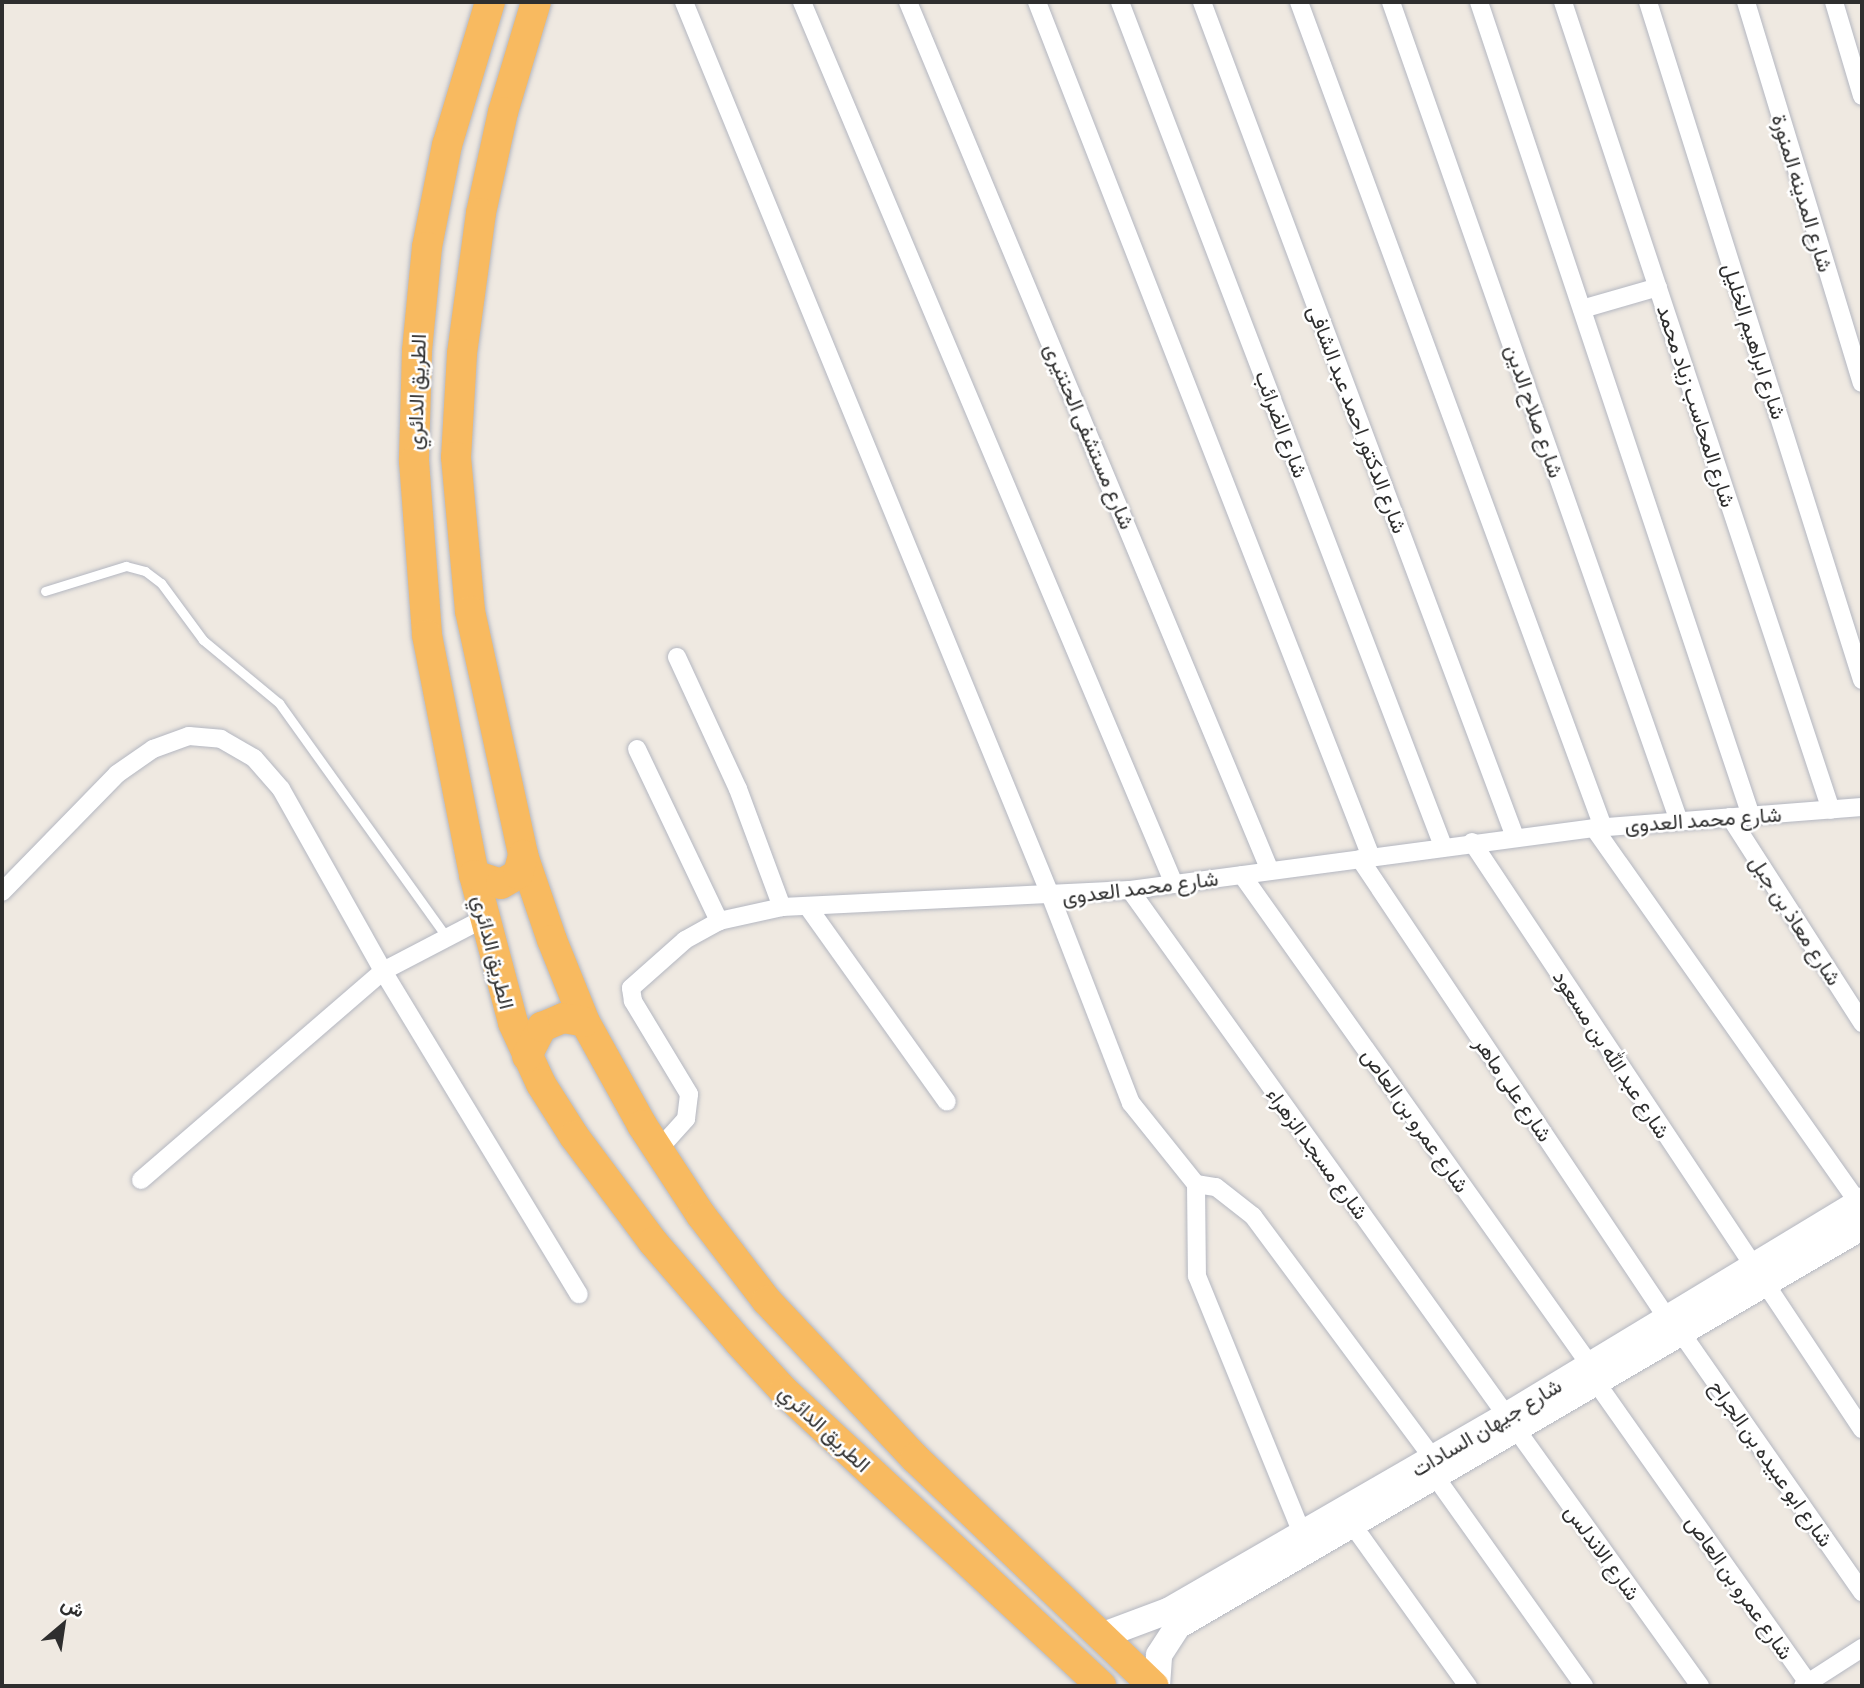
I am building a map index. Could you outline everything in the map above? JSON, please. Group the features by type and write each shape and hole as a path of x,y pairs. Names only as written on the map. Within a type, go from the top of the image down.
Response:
{"highway":[{"name":"الطريق الدائري","path":"490,2 447,145 427,247 417,351 414,461 428,635 474,875 501,989 527,1056 556,1110 605,1179 739,1342 784,1391 1101,1686"},
{"name":"الطريق الدائري","path":"536,2 503,112 481,213 462,354 456,457 470,611 523,855 585,1023 658,1150 733,1259 803,1343 1101,1636 1156,1686"},
{"path":"474,875 501,884 518,874 523,855"},
{"path":"527,1056 542,1027 563,1018 585,1023"}],"main road":[{"name":"شارع جيهان السادات","path":"1101,1636 1168,1611 1302,1534 1435,1469 1758,1276 1861,1210"},
{"name":"شارع جيهان السادات","path":"1156,1686 1159,1655 1178,1626 1354,1527 1435,1469"}],"street":[{"path":"684,2 1051,897 1130,1103 1196,1184 1197,1276 1302,1534"},
{"path":"802,2 1174,884"},
{"name":"شارع مستشفى الحنتيرى","path":"908,2 1270,871"},
{"name":"شارع على ماهر","path":"1037,2 1366,858 1674,1326"},
{"name":"شارع الضرائب","path":"1120,2 1444,846"},
{"name":"شارع الدكتور احمد عبد الشافى","path":"1202,2 1515,837"},
{"path":"1299,2 1598,827 1861,1210"},
{"name":"شارع صلاح الدين","path":"1391,2 1679,821"},
{"path":"1479,2 1751,816"},
{"name":"شارع المحاسب زياد محمد","path":"1563,2 1831,810"},
{"name":"شارع ابراهيم الخليل","path":"1648,2 1862,680"},
{"name":"شارع المدينه المنورة","path":"1746,2 1862,383"},
{"path":"1834,2 1862,96"},
{"path":"1582,309 1658,287"},
{"path":"677,657 738,789 782,907"},
{"path":"2,892 117,774 153,749 189,736 220,739 254,758 281,789 383,971 579,1294"},
{"path":"637,749 719,921"},
{"name":"شارع محمد العدوى","path":"658,1150 686,1119 689,1094 633,1001 631,988 685,940 719,921 782,907 886,900 1051,897 1130,890 1598,827 1862,807"},
{"name":"شارع معاذ بن جبل","path":"1730,817 1862,1023"},
{"name":"شارع عبد الله بن مسعود","path":"1472,842 1862,1429"},
{"name":"شارع عمرو بن العاص","path":"1242,875 1594,1375 1807,1685"},
{"name":"شارع مسجد الزهراء","path":"1130,890 1511,1424"},
{"path":"807,907 947,1102"},
{"path":"141,1180 383,971 485,918"},
{"path":"1196,1184 1216,1187 1253,1216 1435,1469 1584,1686"},
{"name":"شارع ابو عبيده بن الجراح","path":"1674,1326 1862,1592"},
{"name":"شارع الاندلس","path":"1511,1424 1700,1686"},
{"path":"1354,1527 1468,1686"},
{"path":"1807,1685 1862,1648"}],"lane":[{"path":"45,591 126,566 145,571 161,583 203,640 279,703 447,938"}]}
